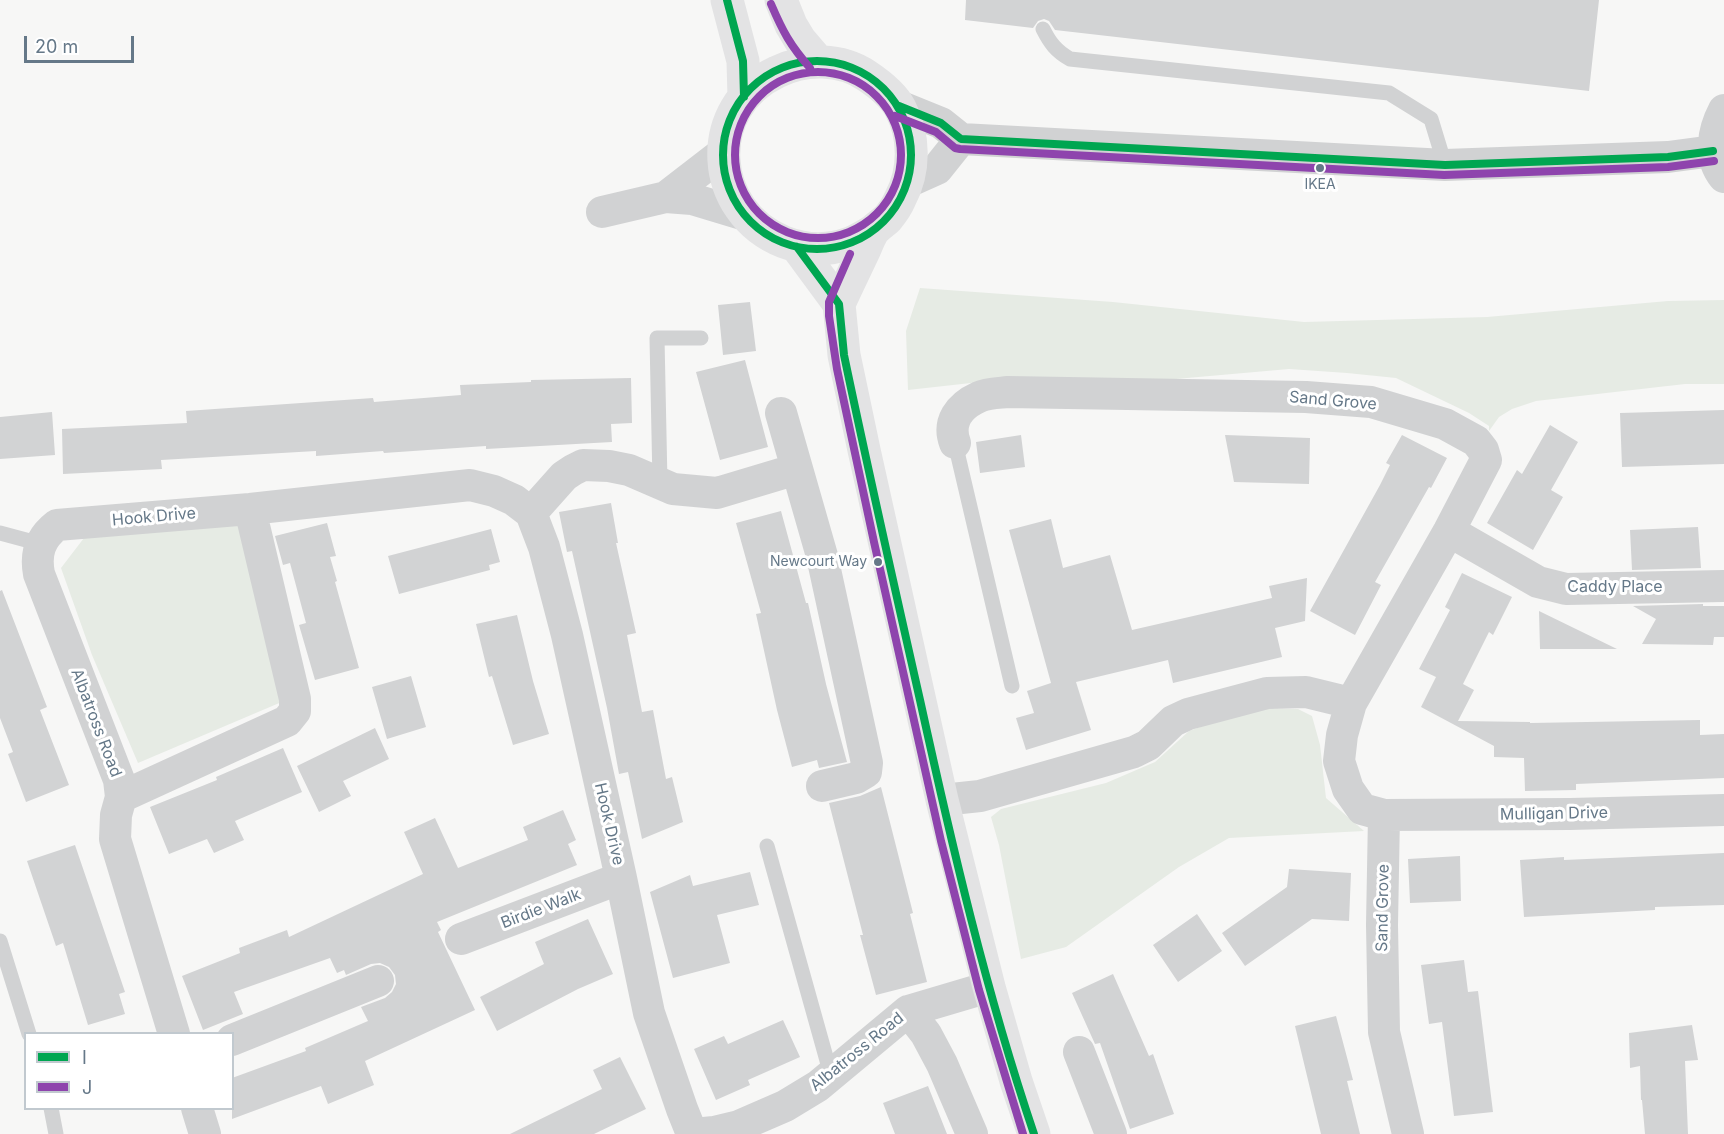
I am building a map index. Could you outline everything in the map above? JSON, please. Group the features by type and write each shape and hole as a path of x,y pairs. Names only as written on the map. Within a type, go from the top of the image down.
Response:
{"street":[{"path":"727,0 744,61 744,96"},
{"path":"781,0 800,40 818,61"},
{"path":"818,61 843,64 865,74 884,89 899,106 907,125 911,144 908,182 889,217 874,230 851,243 824,249 798,247 768,236 745,215 735,202 728,186 723,153 726,134 733,114 744,96 764,77 790,65 818,61"},
{"path":"899,106 941,123 961,139 1445,165 1668,157 1719,164 1715,127 1724,110"},
{"path":"908,182 937,169 961,139"},
{"path":"666,197 723,153"},
{"path":"602,212 666,197 692,199 745,215"},
{"path":"838,304 874,230"},
{"path":"798,247 838,304 844,355 942,800 989,987 1034,1134"},
{"name":"Sand Grove","path":"955,443 952,428 963,406 980,396 1008,392 1306,397 1371,402 1445,424 1476,441 1483,450 1486,460 1449,531 1351,703 1342,735 1339,761 1348,789 1362,809 1384,815 1382,925 1384,1032 1408,1134"},
{"path":"781,413 822,556 867,763 866,772 856,778 822,786"},
{"path":"531,513 564,476 583,465 609,466 629,470 673,489 717,493 797,469"},
{"name":"Hook Drive","path":"49,535 250,509 470,485 494,491 514,500 531,513 550,566 621,878 649,1013 693,1134"},
{"path":"121,797 287,721 296,711 250,509"},
{"name":"Caddy Place","path":"1449,531 1538,582 1566,589 1724,586"},
{"name":"Albatross Road","path":"49,535 37,560 39,574 119,780 121,797 116,815 115,839 173,1032"},
{"path":"942,800 980,796 1134,752 1148,745 1173,721 1188,714 1267,693 1306,692 1351,703"},
{"name":"Mulligan Drive","path":"1384,815 1724,810"},
{"name":"Birdie Walk","path":"461,939 621,878"},
{"path":"234,1039 378,981"},
{"name":"Albatross Road","path":"693,1134 739,1126 785,1106 818,1086 908,1011 989,987"},
{"path":"908,1011 926,1034 942,1064 972,1134"},
{"path":"1079,1052 1112,1134"},
{"path":"198,1110 205,1134"}],"lane":[{"path":"1042,29 1049,42 1059,52 1070,58 1389,93 1431,118 1445,165"},
{"path":"660,483 657,338 701,338"},
{"path":"955,443 1012,686"},
{"path":"0,532 49,535"},
{"path":"767,846 831,1075"},
{"path":"0,941 28,1032"},
{"path":"51,1110 56,1134"}],"shaded area":[{"path":"920,288 1113,302 1304,322 1487,317 1668,301 1724,300 1724,384 1685,384 1536,401 1512,409 1499,417 1489,431 1489,426 1469,413 1396,378 1347,373 1289,369 1153,381 980,382 908,390 906,331"},
{"path":"245,524 284,701 138,763 92,655 61,568 87,534"},
{"path":"1260,708 1298,709 1312,716 1320,745 1326,798 1364,831 1229,838 1179,867 1066,947 1021,959 999,845 991,817 1001,809 1106,783 1155,762 1189,731"}],"building":[{"path":"966,0 1599,0 1589,91 1055,30 1049,21 1044,19 1038,21 1033,28 965,20"},
{"path":"750,302 756,351 723,355 718,305"},
{"path":"745,360 768,447 720,460 696,372"},
{"path":"631,378 632,423 611,424 612,442 486,449 486,446 316,456 316,451 161,460 162,469 63,474 62,429 187,423 186,411 373,398 374,402 461,395 460,385 531,382 531,380"},
{"path":"1724,410 1724,464 1622,467 1620,413"},
{"path":"52,412 55,455 0,459 0,417"},
{"path":"1550,425 1578,442 1551,490 1563,497 1533,550 1487,523 1517,470 1522,474"},
{"path":"1021,435 1025,467 980,473 976,442"},
{"path":"1225,435 1310,438 1309,484 1234,482"},
{"path":"1402,435 1447,458 1375,582 1381,585 1355,635 1310,611 1380,485 1390,465 1386,463"},
{"path":"611,503 618,543 616,543 636,633 627,635 642,712 653,710 666,779 672,777 683,822 642,839 628,772 619,774 607,708 572,551 567,552 559,512"},
{"path":"781,511 806,603 808,603 826,684 847,762 819,768 817,760 792,767 756,614 761,613 736,523"},
{"path":"1051,519 1063,568 1110,555 1132,630 1272,598 1269,586 1307,578 1305,621 1275,628 1282,657 1173,683 1168,660 1076,682 1091,730 1026,750 1016,718 1034,713 1027,691 1051,683 1009,530"},
{"path":"327,523 336,556 330,557 337,581 335,582 359,668 315,680 299,625 306,623 290,563 283,565 275,536"},
{"path":"1698,527 1701,568 1632,570 1630,530"},
{"path":"491,529 500,562 489,565 490,570 399,594 388,556"},
{"path":"1462,573 1512,597 1493,635 1489,632 1463,684 1474,690 1458,721 1530,723 1700,720 1700,735 1724,734 1724,778 1576,784 1576,790 1525,791 1524,758 1494,757 1494,746 1421,707 1436,677 1419,669 1450,610 1445,607"},
{"path":"2,590 47,707 40,710 69,785 26,802 8,754 13,752 0,718 0,591"},
{"path":"1703,604 1703,606 1724,606 1724,637 1714,637 1713,645 1642,644 1656,619 1633,606"},
{"path":"1539,611 1617,649 1540,649"},
{"path":"517,615 549,734 513,745 492,676 489,677 476,624"},
{"path":"411,676 426,727 387,739 372,687"},
{"path":"375,728 389,759 343,781 351,796 319,812 297,766"},
{"path":"283,748 302,792 235,821 244,840 214,853 207,839 169,854 150,807 217,780 216,777"},
{"path":"881,787 913,913 910,914 927,982 876,995 829,803 860,796"},
{"path":"563,810 576,840 568,844 577,865 437,922 441,930 438,932 475,1010 365,1061 374,1085 328,1104 321,1086 232,1119 234,1077 306,1051 305,1048 368,1021 361,1007 385,998 392,992 396,984 395,975 389,967 380,963 371,964 346,975 344,970 337,973 330,958 234,992 243,1014 203,1030 182,976 240,953 239,948 287,930 289,937 423,874 404,832 435,818 458,868 528,840 523,827"},
{"path":"75,845 125,992 119,994 125,1014 88,1025 63,943 56,946 27,861"},
{"path":"1724,853 1724,905 1655,907 1655,910 1524,917 1520,860"},
{"path":"1460,856 1461,901 1410,903 1408,859"},
{"path":"1289,869 1351,873 1349,921 1312,919 1245,966 1222,933 1287,887"},
{"path":"750,872 759,905 717,915 730,963 673,978 650,892 690,875 693,886"},
{"path":"1197,914 1222,951 1178,982 1153,945"},
{"path":"588,919 613,974 578,989 497,1031 480,997 544,964 535,942"},
{"path":"1464,960 1468,992 1478,991 1493,1112 1454,1116 1442,1022 1429,1024 1421,965"},
{"path":"1113,974 1149,1056 1153,1054 1174,1114 1130,1129 1100,1043 1095,1044 1072,993"},
{"path":"1336,1016 1353,1080 1347,1081 1360,1134 1321,1134 1295,1026"},
{"path":"783,1020 800,1057 748,1080 750,1085 716,1100 694,1049 724,1036 728,1044"},
{"path":"1692,1025 1698,1060 1685,1061 1688,1134 1645,1134 1640,1066 1630,1068 1629,1033"},
{"path":"620,1057 646,1109 594,1134 510,1134 602,1089 593,1070"},
{"path":"928,1086 947,1134 895,1134 883,1103"}],"transit line":[{"name":"I","path":"727,0 743,61 744,97"},
{"name":"J","path":"771,4 788,38 810,68"},
{"name":"I","path":"817,61 853,68 869,77 883,89 895,103 904,119 911,155 904,191 895,207 883,221 869,233 853,242 817,249 781,242 765,233 751,221 739,207 730,191 723,155 730,119 739,103 751,89 765,77 781,68 817,61"},
{"name":"J","path":"818,72 850,78 877,96 895,123 901,155 895,187 877,214 850,232 818,238 786,232 759,214 741,187 735,155 741,123 759,96 786,78 818,72"},
{"name":"I","path":"899,106 941,123 961,139 1445,165 1668,157 1713,151"},
{"name":"J","path":"895,116 936,132 955,148 960,149 1444,175 1668,167 1714,161"},
{"name":"I","path":"797,247 839,304 844,355 945,809 985,973 1034,1134"},
{"name":"J","path":"850,254 829,302 837,369 941,841 979,990 1023,1134"}],"place":[{"name":"IKEA","path":"1320,168"},
{"name":"Newcourt Way","path":"878,562"}]}
